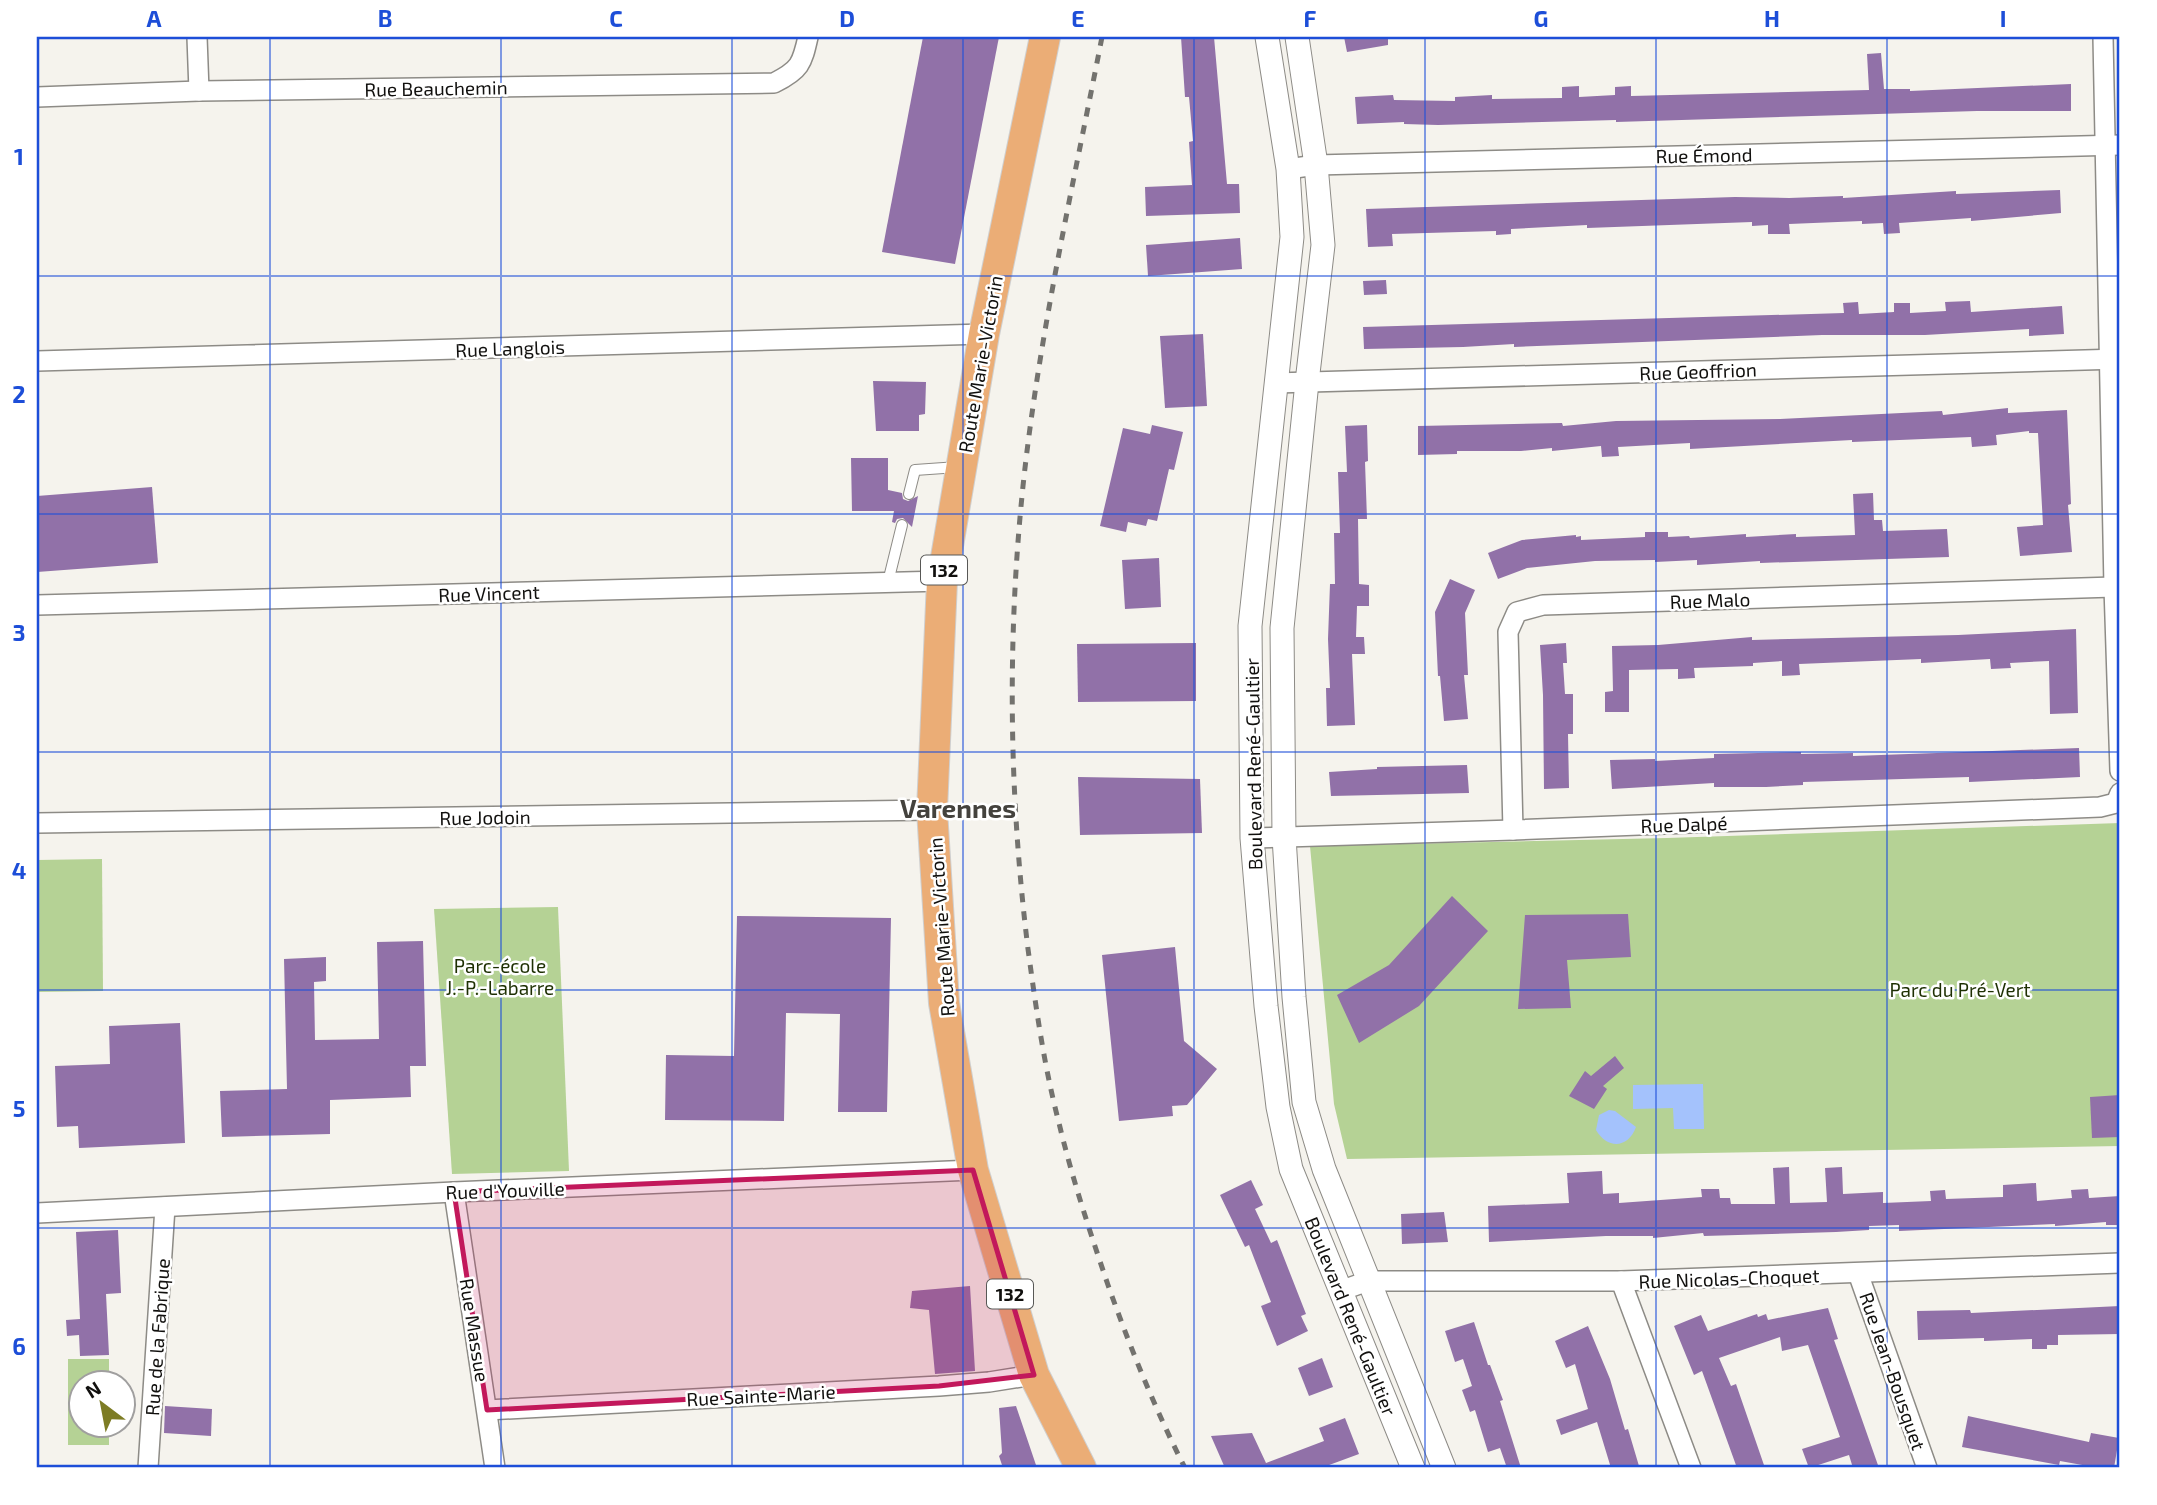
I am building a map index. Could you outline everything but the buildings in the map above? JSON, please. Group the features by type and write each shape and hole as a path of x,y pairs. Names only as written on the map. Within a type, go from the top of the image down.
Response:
{"main road":[{"name":"Route Marie-Victorin","path":"1045,37 984,334 942,581 932,810 944,1003 973,1170 1034,1375 1081,1468"}],"street":[{"path":"197,37 199,92"},
{"name":"Rue Beauchemin","path":"37,97 774,83 790,75 802,61 807,37"},
{"name":"Boulevard René-Gaultier","path":"1267,37 1288,169 1292,237 1250,625 1252,838 1266,1006 1278,1107 1291,1169 1413,1468"},
{"name":"Boulevard René-Gaultier","path":"1297,37 1316,165 1323,245 1282,628 1284,837 1304,1102 1324,1169 1444,1468"},
{"path":"2103,37 2113,145 2120,768"},
{"name":"Rue Émond","path":"1288,169 1316,165 2113,145"},
{"name":"Rue Langlois","path":"37,361 984,334"},
{"name":"Rue Geoffrion","path":"1275,383 2115,359"},
{"name":"Rue Vincent","path":"37,605 942,581"},
{"name":"Rue Malo","path":"1513,830 1508,632 1517,612 1543,605 2117,583"},
{"name":"Rue Dalpé","path":"1252,838 2100,807 2118,798"},
{"name":"Rue Jodoin","path":"37,823 932,810"},
{"path":"1278,1107 1304,1102"},
{"name":"Rue d'Youville","path":"37,1213 973,1170"},
{"name":"Rue Massue","path":"454,1192 495,1468"},
{"name":"Rue de la Fabrique","path":"148,1468 166,1207"},
{"name":"Rue Nicolas-Choquet","path":"1340,1291 1368,1282 1621,1282 2120,1263"},
{"name":"Rue Jean-Bousquet","path":"1858,1273 1927,1468"},
{"path":"1621,1282 1692,1468"},
{"name":"Rue Sainte-Marie","path":"487,1410 939,1386 1034,1375"}],"lane":[{"path":"909,494 915,470 962,467"},
{"path":"888,582 902,525"}],"highlighted area":[{"path":"973,1170 1034,1375 939,1386 487,1410 454,1192"}],"green space":[{"name":"Parc du Pré-Vert","path":"2120,823 2120,1146 1347,1159 1334,1104 1310,846 1667,838"},
{"path":"102,859 103,991 37,992 37,860"},
{"name":"Parc-école J.-P.-Labarre","path":"558,907 569,1171 452,1174 434,909"},
{"path":"68,1359 109,1359 109,1368 68,1368"},
{"path":"68,1438 109,1438 109,1445 68,1445"}],"water":[{"path":"1703,1084 1704,1129 1674,1129 1673,1108 1633,1109 1633,1085"},
{"path":"1609,1110 1615,1111 1636,1127 1623,1143 1606,1141 1596,1130 1599,1115"}],"railway":[{"path":"1102,37 1047,317 1023,486 1014,602 1012,718 1017,833 1037,1015 1064,1144 1116,1308 1153,1401 1185,1468"}],"district":[{"name":"Varennes","path":"958,807"}]}
